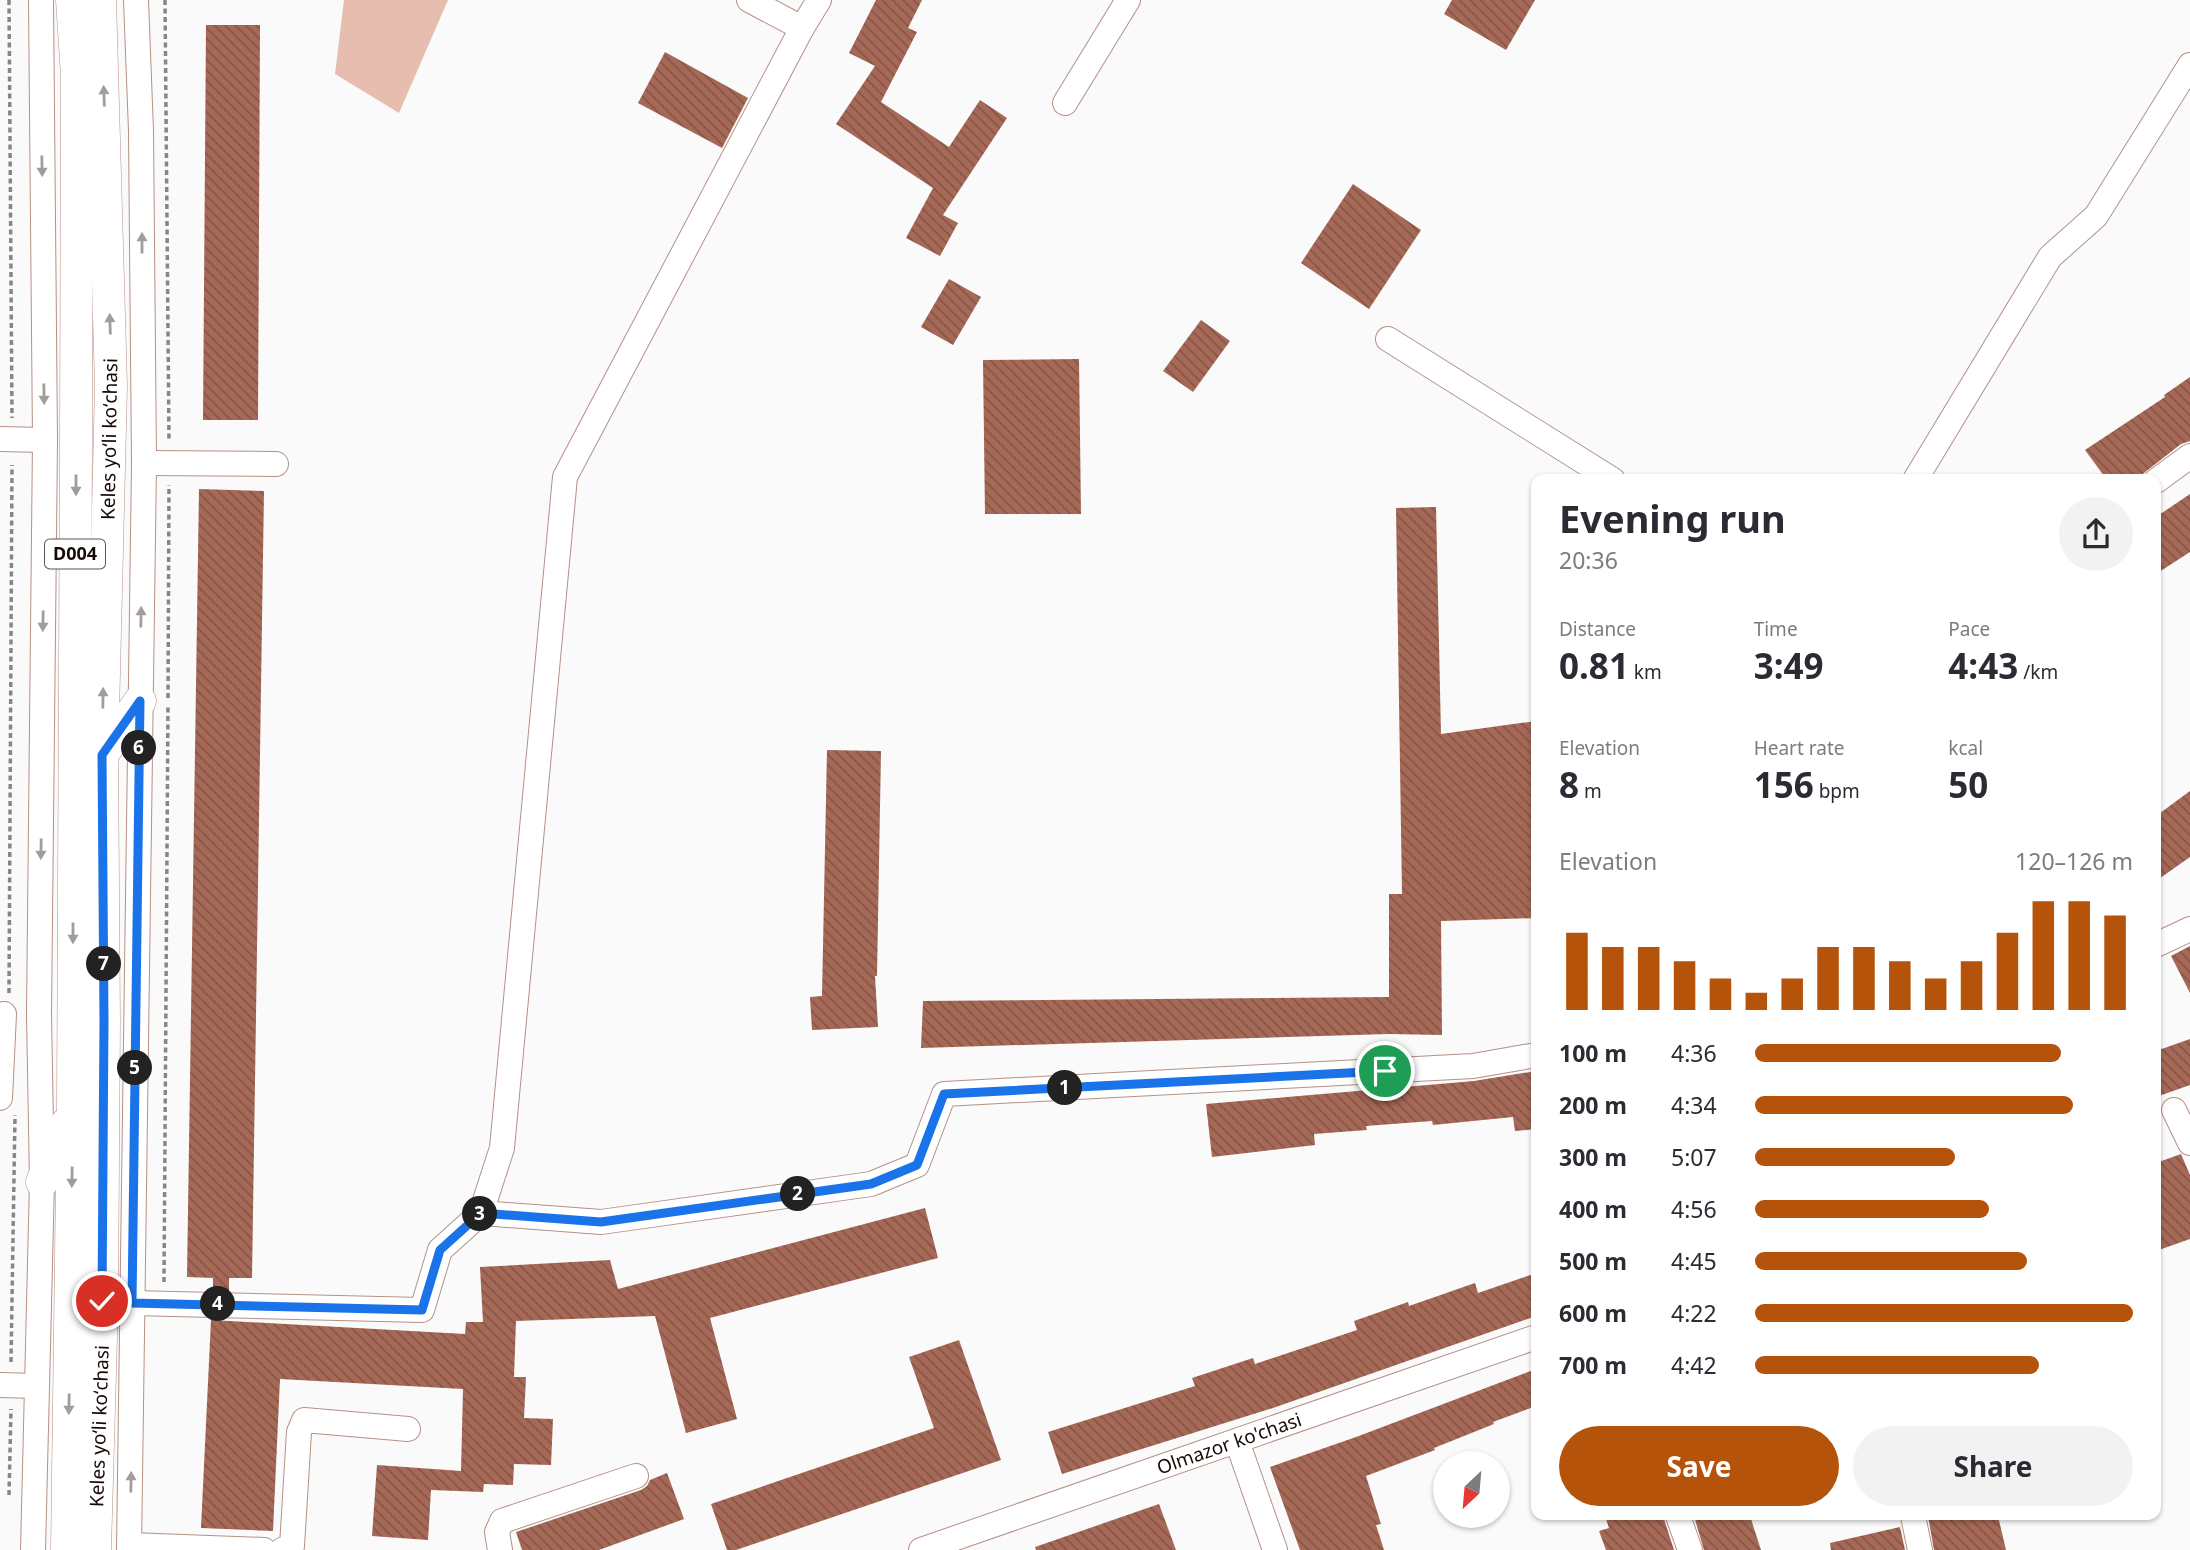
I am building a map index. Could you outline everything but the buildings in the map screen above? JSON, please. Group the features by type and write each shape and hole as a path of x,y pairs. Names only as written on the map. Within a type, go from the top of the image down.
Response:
{"main road":[{"name":"Keles yoʻli koʻchasi","path":"67,1550 73,1108 77,76 72,0"},
{"name":"Keles yoʻli koʻchasi","path":"95,1550 102,1301 102,755 111,386 100,0"},
{"path":"102,755 140,701"},
{"path":"42,1182 73,1108"}],"street":[{"path":"33,1550 42,1182 39,1014 45,440 41,0"},
{"name":"Keles yoʻli koʻchasi","path":"130,1548 144,463 141,131 136,0"},
{"path":"749,0 802,28"},
{"path":"132,1303 422,1310 440,1250 481,1213 502,1148 565,477 819,0"},
{"path":"1065,103 1128,0"},
{"path":"1919,474 2050,257 2096,216 2190,65"},
{"path":"1388,339 1604,474"},
{"path":"6,431 45,440"},
{"path":"2161,477 2190,456"},
{"path":"144,463 276,464"},
{"path":"2161,943 2190,929"},
{"path":"7,1100 4,1010 39,1014"},
{"path":"481,1213 601,1222 871,1184 917,1165 944,1094 1473,1066 1531,1056"},
{"path":"2173,1110 2190,1143"},
{"name":"Olmazor ko'chasi","path":"921,1550 1531,1339"},
{"path":"5,1385 36,1386"},
{"path":"282,1550 292,1546 299,1432 303,1420 408,1429"},
{"path":"1237,1441 1275,1550"},
{"path":"500,1550 497,1532 502,1521 636,1475"},
{"path":"1679,1520 1690,1550"},
{"path":"1914,1520 1920,1550"},
{"path":"130,1548 264,1550"}],"path":[{"path":"6,431 9,0"},
{"path":"4,1010 12,465"},
{"path":"7,1100 5,1385 9,1496"}],"shaded area":[{"path":"344,0 448,0 399,113 335,74"}],"route":[{"path":"102,1301 102,755 140,701 132,1303 422,1310 440,1250 481,1213 601,1222 871,1184 917,1165 944,1094 1385,1071"}]}
